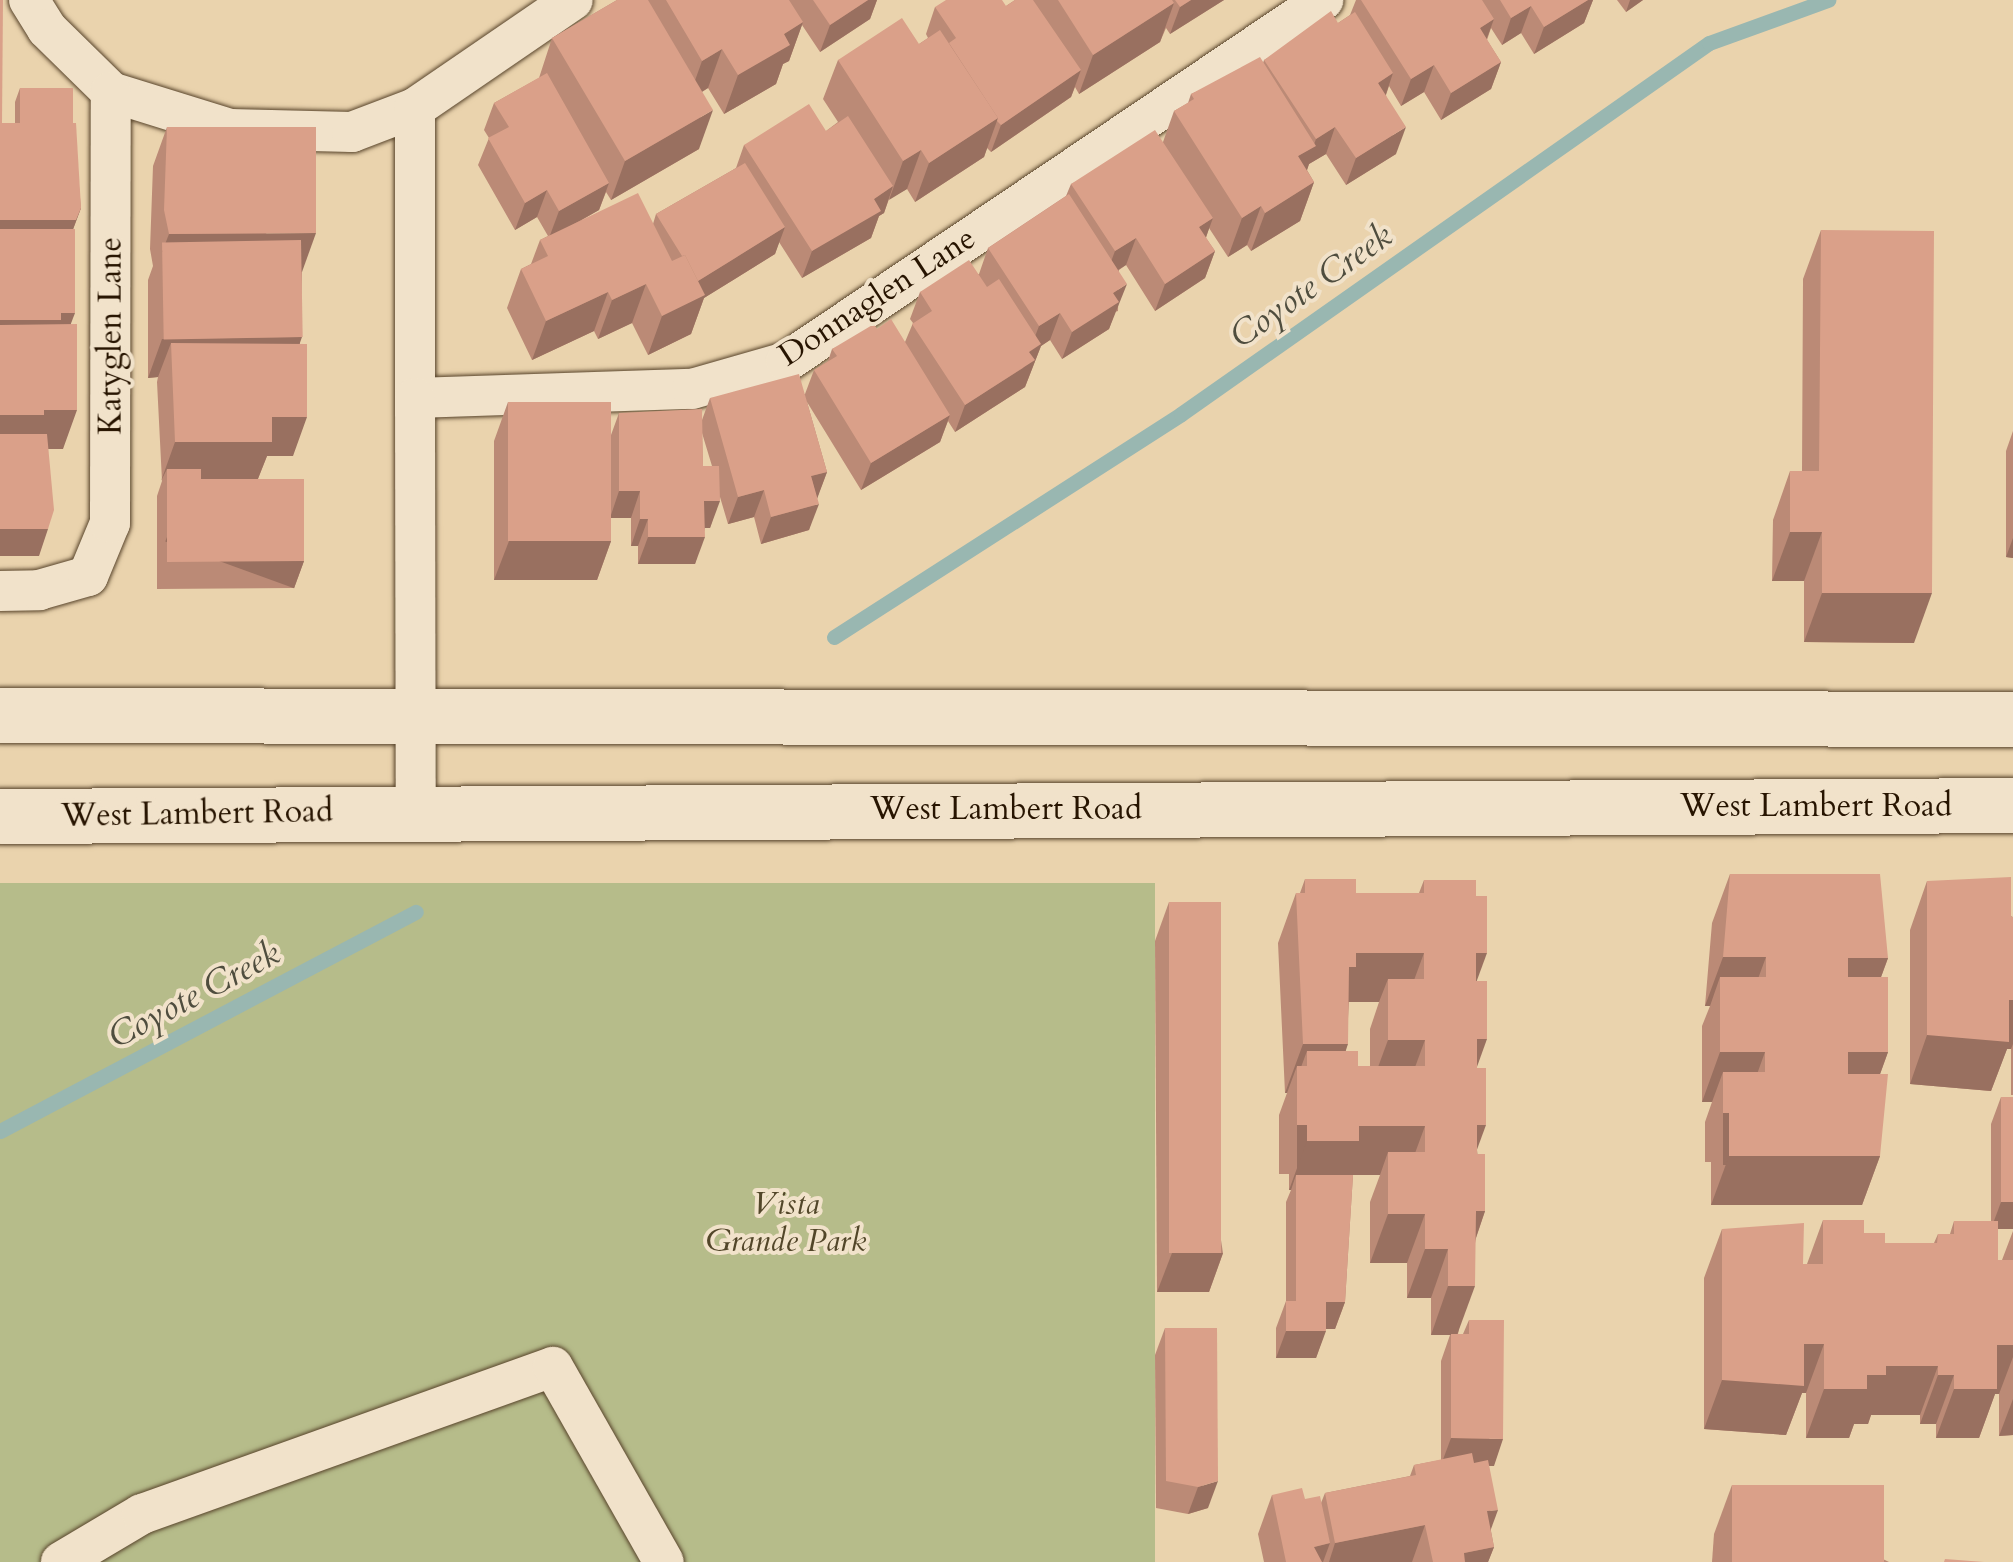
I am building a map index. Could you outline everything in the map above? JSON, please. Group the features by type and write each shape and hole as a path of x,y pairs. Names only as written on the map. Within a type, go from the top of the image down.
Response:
{"main road":[{"path":"0,714 2013,719"},
{"name":"West Lambert Road","path":"0,816 2013,805"}],"street":[{"path":"29,0 47,29 111,92 230,129 352,132 416,108 573,0"},
{"name":"Donnaglen Lane","path":"415,398 692,389 786,362 1324,0"},
{"name":"Katyglen Lane","path":"0,591 39,590 88,576 110,523 111,92"},
{"path":"416,108 412,716 416,811"},
{"path":"61,1562 142,1514 553,1367 664,1562"}],"green space":[{"name":"Vista Grande Park","path":"0,883 1155,883 1155,1562 0,1562"}],"building":[{"path":"3,0 2,123 0,123"},
{"path":"617,0 648,0 713,110 625,161 552,38"},
{"path":"666,0 789,0 803,22 784,34 790,45 738,75 722,49 702,61"},
{"path":"813,0 868,0 830,25"},
{"path":"946,0 1002,0 1006,6 1015,0 1033,0 1081,70 1001,125 949,43 956,38 935,7"},
{"path":"1058,0 1172,0 1174,3 1093,55"},
{"path":"1361,0 1482,0 1494,19 1480,28 1501,62 1451,93 1434,65 1411,79"},
{"path":"1500,0 1588,0 1544,27 1531,6 1511,18"},
{"path":"1331,11 1338,23 1355,12 1393,73 1378,83 1406,127 1356,158 1335,127 1316,139 1264,60"},
{"path":"902,18 919,44 940,30 998,118 929,163 921,150 903,161 838,60"},
{"path":"1260,57 1316,146 1298,156 1314,182 1265,213 1261,206 1242,218 1174,111 1194,99 1191,94"},
{"path":"547,73 609,183 559,211 547,190 525,203 488,138 509,127 494,103"},
{"path":"20,88 73,88 73,123 20,123"},
{"path":"809,104 826,131 848,116 893,186 874,199 881,211 812,251 744,145"},
{"path":"0,123 76,123 81,208 76,220 0,220"},
{"path":"167,127 316,127 316,233 169,234 164,210"},
{"path":"1155,130 1213,218 1199,227 1215,251 1165,284 1136,238 1115,251 1071,184"},
{"path":"745,163 785,227 698,281 656,214"},
{"path":"638,193 672,261 685,255 705,295 662,316 646,284 612,300 608,292 546,321 521,269 548,256 540,240"},
{"path":"1069,194 1127,284 1113,293 1119,302 1072,332 1060,313 1039,326 988,248"},
{"path":"0,229 75,229 75,313 61,313 61,320 0,320"},
{"path":"1821,230 1934,231 1932,593 1822,593 1822,532 1790,532 1790,471 1819,471"},
{"path":"301,240 303,337 164,339 162,242"},
{"path":"969,260 987,287 999,279 1041,344 1029,352 1035,360 965,405 912,324 932,311 920,292"},
{"path":"891,319 950,415 871,463 814,370 837,356 832,349 874,324 877,329"},
{"path":"77,324 77,410 0,415 0,325"},
{"path":"171,343 307,344 307,417 272,417 272,442 175,442"},
{"path":"799,374 827,472 811,476 819,504 771,517 764,490 738,497 710,398"},
{"path":"508,402 611,402 611,541 508,541"},
{"path":"702,409 703,466 719,466 720,501 704,501 705,537 648,537 648,519 640,519 640,491 619,491 619,413"},
{"path":"0,434 47,434 54,510 48,529 0,529"},
{"path":"167,469 201,469 201,479 304,479 304,561 167,562"},
{"path":"1730,874 1880,874 1888,958 1848,958 1848,977 1888,977 1888,1052 1848,1052 1848,1074 1888,1074 1880,1156 1729,1156 1729,1113 1723,1113 1723,1072 1765,1072 1765,1052 1720,1052 1720,977 1766,977 1766,957 1723,957"},
{"path":"2011,877 2013,1000 2009,1000 2009,1042 1927,1035 1927,881"},
{"path":"1305,879 1356,879 1356,893 1424,893 1424,880 1476,880 1476,896 1487,896 1487,953 1476,953 1476,981 1487,981 1487,1039 1477,1039 1477,1068 1486,1068 1486,1125 1477,1125 1477,1154 1485,1154 1485,1211 1476,1211 1475,1286 1448,1286 1448,1249 1425,1249 1425,1214 1388,1214 1388,1152 1425,1152 1425,1126 1359,1126 1359,1141 1307,1141 1307,1125 1297,1125 1297,1066 1307,1066 1307,1051 1358,1051 1358,1066 1425,1066 1425,1040 1388,1040 1388,979 1424,979 1424,953 1356,953 1356,967 1349,967 1348,1044 1303,1044 1296,893 1305,893"},
{"path":"1169,902 1221,902 1221,1253 1169,1253"},
{"path":"2001,1097 2013,1097 2013,1202 2001,1202"},
{"path":"1296,1175 1353,1175 1345,1302 1326,1302 1326,1331 1286,1331 1286,1301 1296,1301"},
{"path":"1823,1220 1864,1220 1864,1233 1885,1233 1885,1243 1937,1243 1938,1234 1954,1234 1954,1221 1998,1221 1998,1260 2013,1260 2013,1345 1997,1345 1997,1389 1954,1389 1954,1375 1938,1375 1938,1366 1886,1366 1886,1375 1867,1375 1867,1389 1824,1389 1824,1344 1804,1344 1804,1386 1722,1380 1722,1229 1804,1223 1803,1264 1823,1264"},
{"path":"1469,1320 1504,1320 1503,1439 1451,1438 1451,1334 1469,1334"},
{"path":"1165,1328 1217,1328 1218,1481 1198,1487 1166,1481"},
{"path":"1472,1453 1474,1463 1488,1460 1498,1510 1487,1511 1494,1547 1464,1553 1465,1562 1433,1562 1425,1525 1335,1543 1325,1493 1416,1475 1414,1465"},
{"path":"1732,1485 1884,1485 1884,1562 1732,1562"},
{"path":"1302,1488 1305,1499 1320,1496 1330,1543 1314,1547 1322,1562 1286,1562 1272,1495"}],"waterway":[{"name":"Coyote Creek","path":"834,637 1181,414 1709,43 1828,0"},
{"name":"Coyote Creek","path":"0,1131 416,912"}]}
